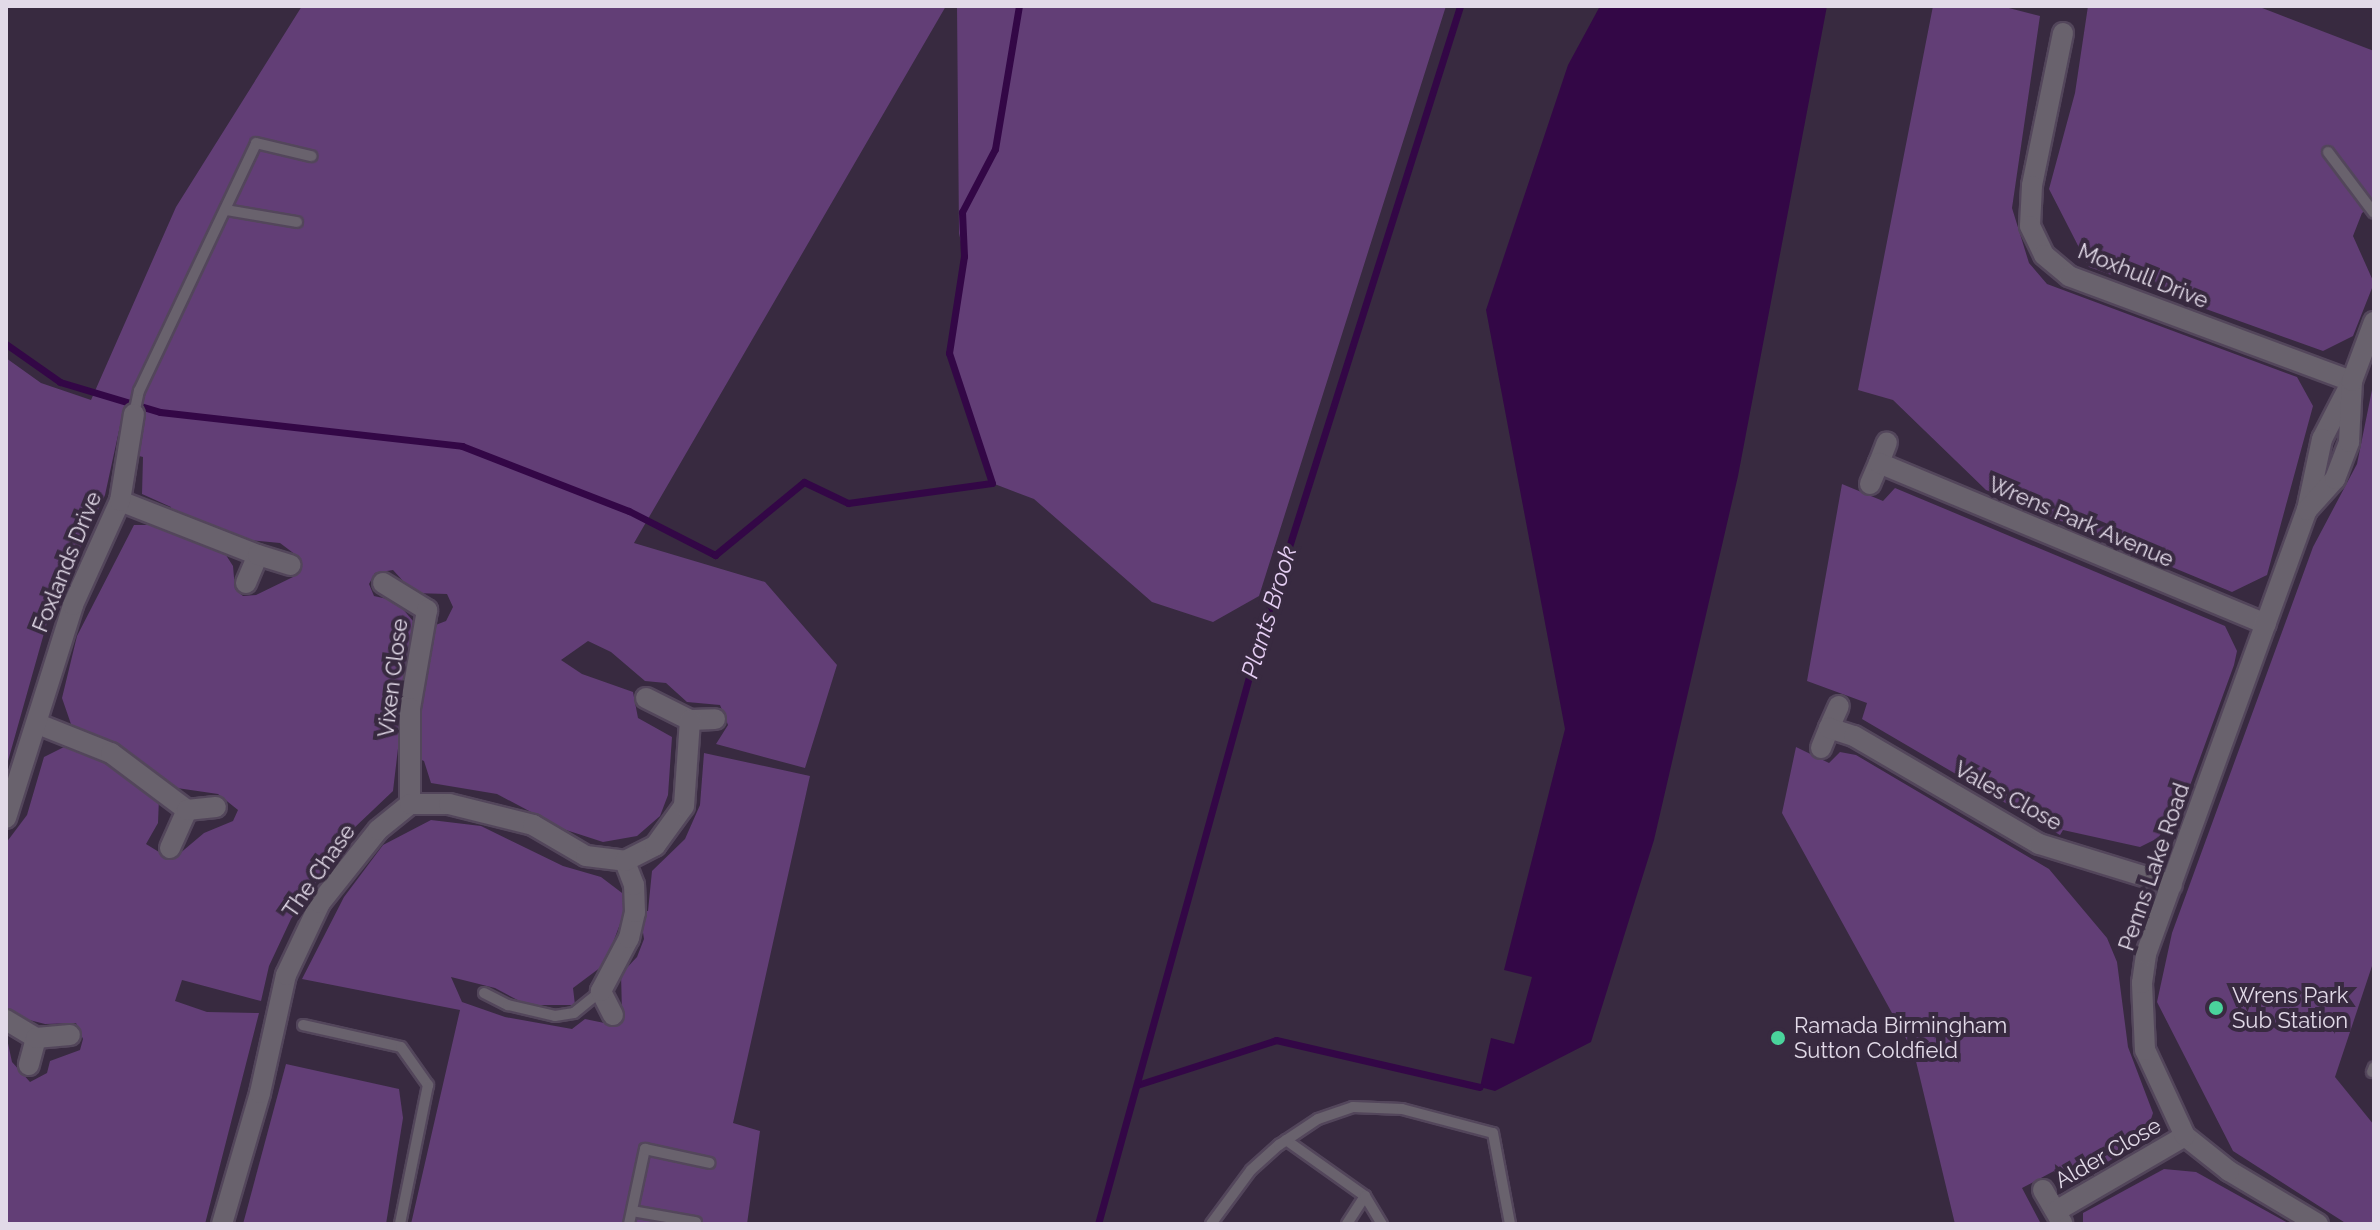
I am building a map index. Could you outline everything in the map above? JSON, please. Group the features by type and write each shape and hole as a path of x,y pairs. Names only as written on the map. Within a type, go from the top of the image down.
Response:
{"street":[{"name":"Moxhull Drive","path":"2063,33 2032,186 2030,226 2044,255 2069,276 2352,381"},
{"name":"Penns Lake Road","path":"2318,1224 2229,1171 2185,1136 2152,1072 2140,1013 2146,954 2307,510 2322,439 2352,381 2374,322"},
{"name":"Foxlands Drive","path":"6,818 73,605 120,501 134,414"},
{"path":"1870,484 1887,442"},
{"name":"Wrens Park Avenue","path":"1879,463 2266,624"},
{"path":"120,501 290,565"},
{"path":"246,583 258,555"},
{"name":"Vixen Close","path":"383,583 427,610 410,708 410,804"},
{"path":"646,698 690,720 715,719"},
{"path":"1821,748 1839,706"},
{"path":"410,804 487,810 533,825 586,856 625,861 655,846 684,806 690,720"},
{"path":"38,724 111,753 187,810 216,807"},
{"name":"Vales Close","path":"1829,728 1854,736 2039,844 2172,885"},
{"name":"The Chase","path":"222,1224 260,1093 286,975 302,934 342,872 378,830 410,804"},
{"path":"170,848 187,810"},
{"path":"613,1015 590,990 629,938 635,912 634,885 625,861"},
{"path":"6,1020 36,1038 70,1035"},
{"path":"29,1065 36,1038"},
{"name":"Alder Close","path":"2043,1190 2060,1218 2185,1136"}],"lane":[{"path":"134,414 139,391 256,143 311,156"},
{"path":"2328,152 2374,213"},
{"path":"226,210 297,222"},
{"path":"484,993 508,1005 555,1016 574,1013 590,990"},
{"path":"303,1025 401,1047 428,1085 400,1224"},
{"path":"1211,1224 1251,1170 1286,1140 1318,1119 1353,1107 1402,1109 1493,1133 1510,1224"},
{"path":"1286,1140 1365,1196 1382,1224"},
{"path":"629,1224 645,1149 710,1163"},
{"path":"1347,1224 1365,1196"},
{"path":"632,1211 696,1222"}],"shaded area":[{"path":"302,6 946,6 634,543 765,582 837,665 805,768 716,744 728,725 720,705 687,702 666,683 645,681 611,652 588,641 561,660 582,674 633,692 638,718 672,737 668,795 660,816 637,836 603,842 563,829 497,794 431,783 424,761 417,758 416,710 428,673 433,626 446,621 453,607 447,594 414,593 393,570 375,573 369,584 374,596 396,601 413,621 393,791 353,829 291,919 269,966 261,1001 182,980 175,1001 207,1012 259,1013 205,1224 6,1224 6,1034 12,1062 30,1082 47,1073 50,1061 80,1050 83,1039 76,1023 45,1024 6,1014 6,843 27,815 44,757 68,745 103,761 159,798 158,823 146,844 172,860 204,833 233,821 238,810 218,794 170,787 73,730 62,698 77,636 134,525 153,525 224,552 233,566 235,589 243,596 256,595 293,577 300,558 280,543 238,539 169,513 171,507 142,494 143,457 139,456 145,416 123,412 105,495 48,619 6,768 6,358 41,383 91,400 176,207"},
{"path":"957,6 1446,6 1259,596 1213,622 1152,602 1034,499 992,483 949,353 964,256 959,233"},
{"path":"1600,6 1827,6 1738,476 1654,840 1591,1042 1495,1091 1480,1087 1491,1038 1514,1044 1532,977 1504,970 1565,729 1486,310 1568,65"},
{"path":"1933,6 2001,6 2040,16 2012,208 2029,263 2047,284 2297,377 2313,406 2267,575 2232,592 1986,490 1893,400 1858,390"},
{"path":"2088,6 2257,6 2374,51 2374,204 2362,213 2353,236 2374,283 2353,336 2323,351 2089,267 2049,189 2075,93"},
{"path":"2374,380 2374,960 2335,1077 2374,1125 2374,1224 2347,1224 2233,1151 2157,1002 2172,933 2313,547 2357,464"},
{"path":"1842,484 1883,501 1895,488 2225,626 2237,651 2234,665 2188,791 2180,788 2171,819 2158,838 2140,847 2063,830 2060,835 1862,719 1867,703 1807,681"},
{"path":"1796,747 1829,763 1840,752 1856,755 2049,869 2107,938 2117,962 2128,1047 2153,1113 2144,1140 2071,1184 2063,1183 2054,1171 2022,1188 2041,1224 1955,1224 1914,1053 1782,813"},
{"path":"704,753 810,776 733,1123 760,1131 747,1224 411,1224 460,1010 302,979 344,897 383,845 431,820 481,826 563,866 601,877 626,896 623,916 605,964 573,988 575,1005 527,1005 495,988 451,977 462,1002 505,1017 572,1029 585,1019 614,1025 622,1013 621,974 637,957 644,939 642,911 648,911 652,871 685,839 700,805"},
{"path":"286,1064 399,1089 403,1118 386,1224 243,1224"},
{"path":"2164,1169 2196,1172 2290,1224 2083,1224 2083,1213"}],"waterway":[{"path":"6,344 60,382 160,412 462,446 629,511 715,555 804,482 848,503 992,483 949,353 964,256 962,212 995,149 1019,6"},
{"name":"Plants Brook","path":"1098,1224 1257,648 1460,6"},
{"path":"1137,1085 1276,1040 1480,1087"}],"place":[{"name":"Wrens Park Sub Station","path":"2216,1008"},
{"name":"Ramada Birmingham Sutton Coldfield","path":"1778,1038"}]}
